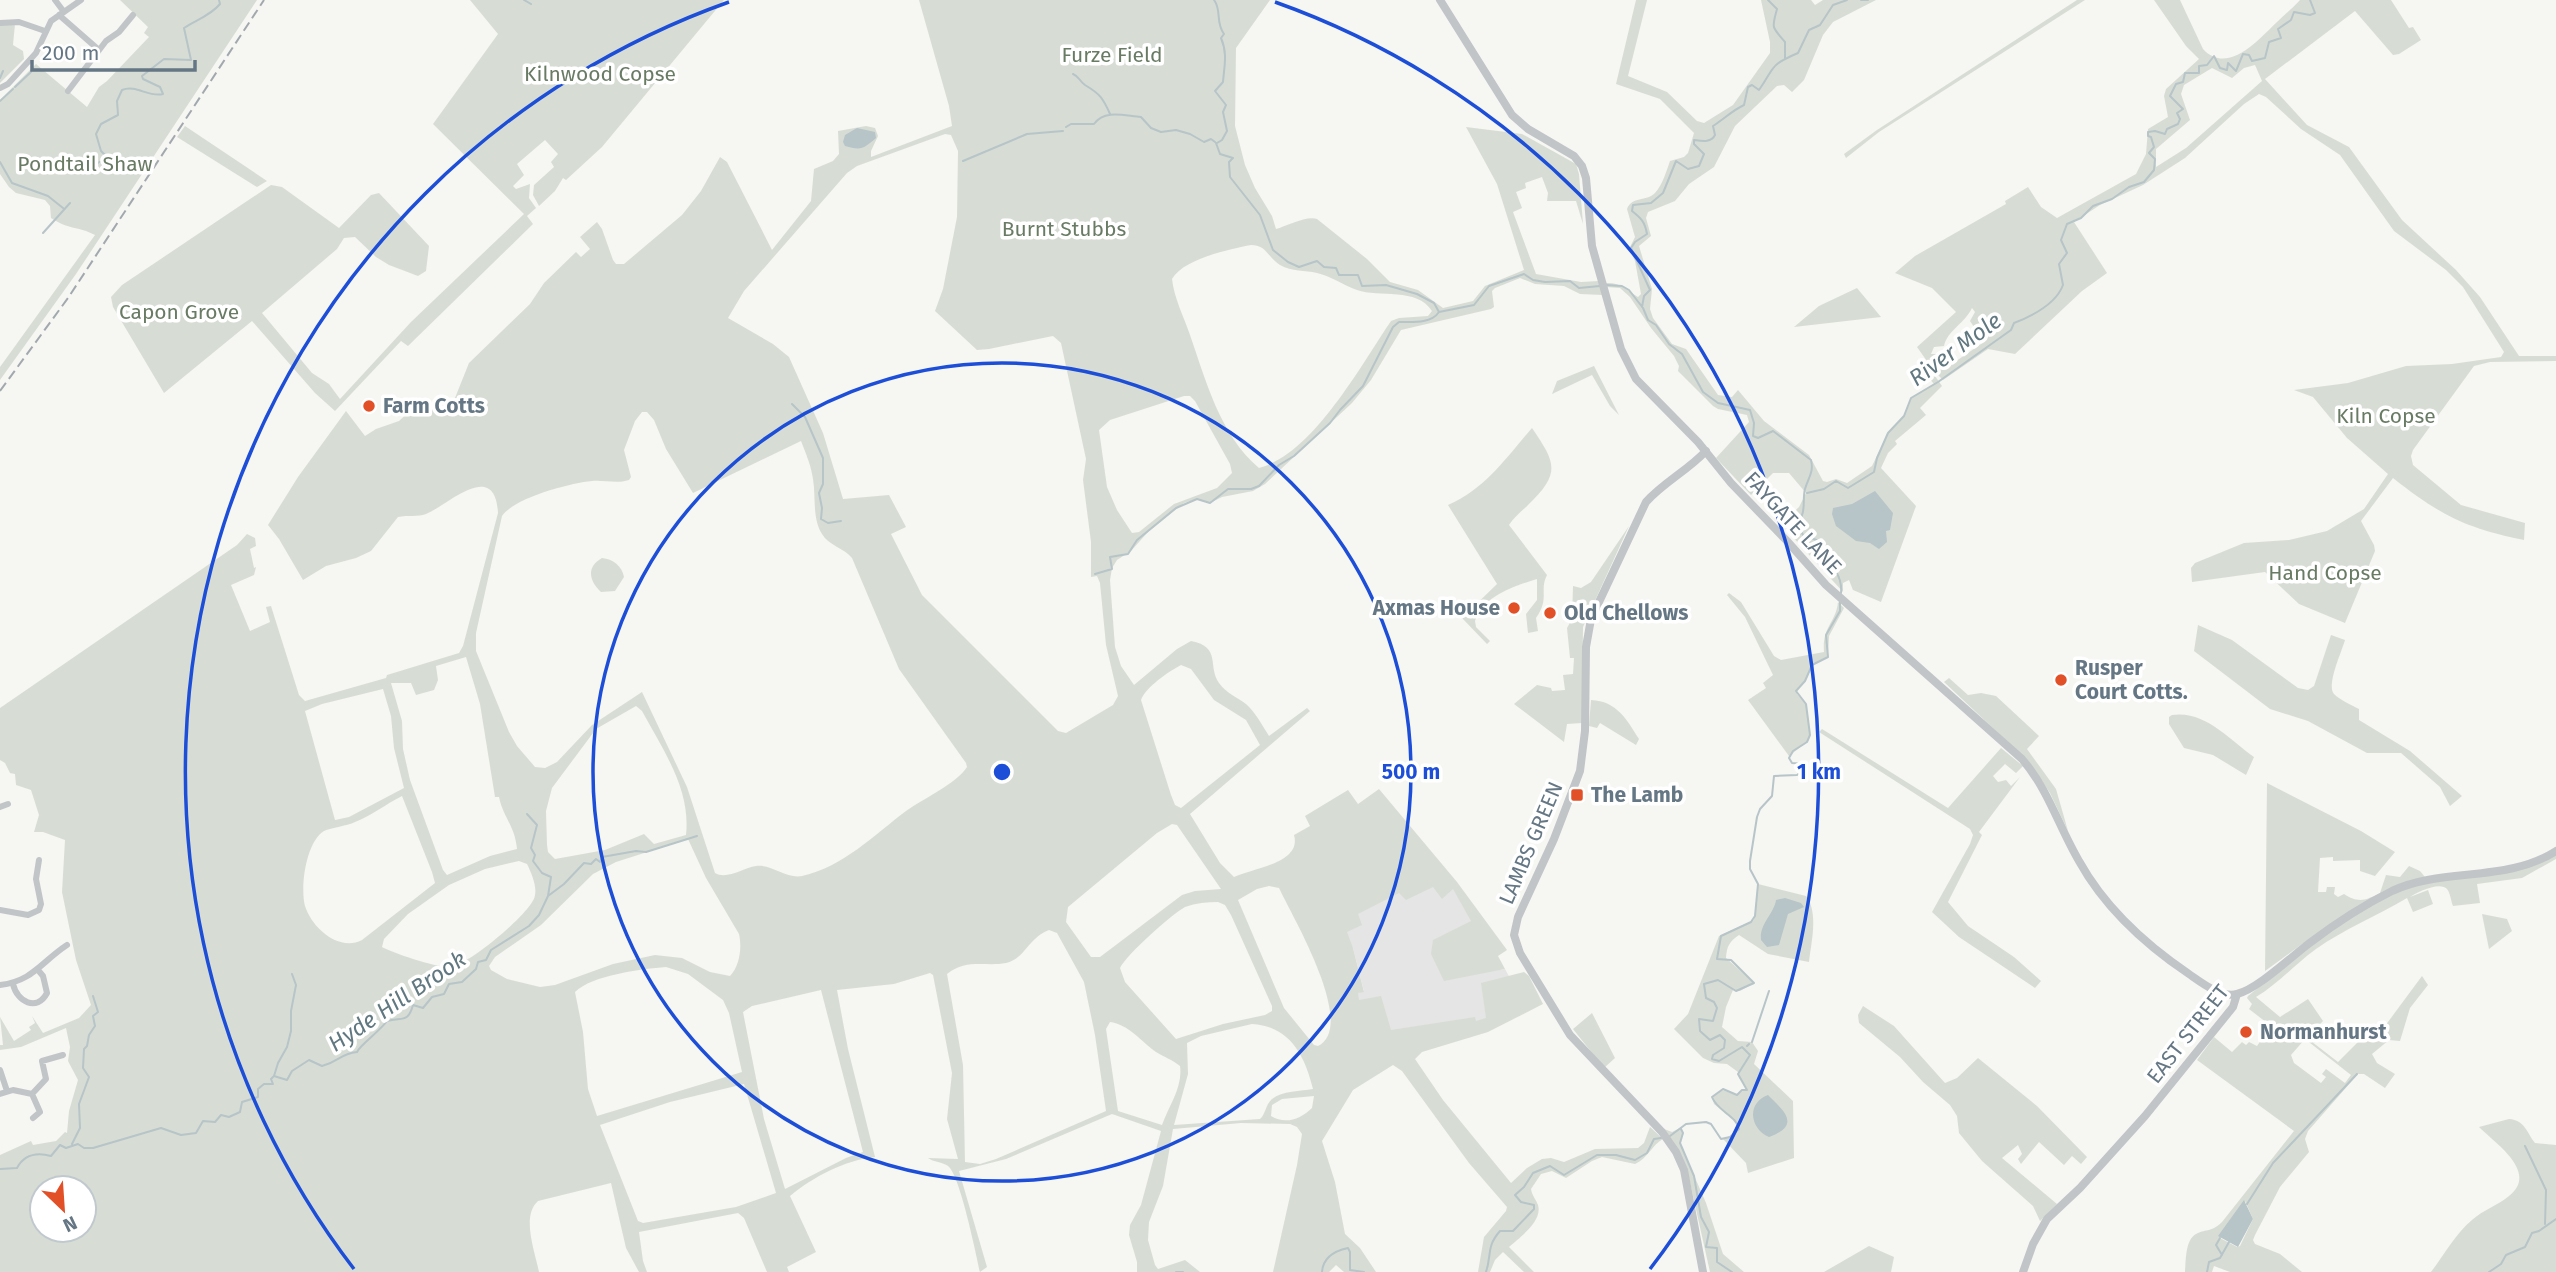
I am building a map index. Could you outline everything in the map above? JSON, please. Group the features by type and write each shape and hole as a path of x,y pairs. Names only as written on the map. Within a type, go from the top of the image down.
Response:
{"street":[{"path":"55,0 62,13 99,50"},
{"path":"0,88 36,53 51,21 81,0"},
{"name":"FAYGATE LANE","path":"1440,0 1508,110 1528,129 1580,162 1586,178 1590,241 1621,349 1633,373 1731,483 1840,597 2022,759 2045,791 2088,876 2131,928 2168,960 2204,984 2221,992 2237,994"},
{"path":"68,91 107,40 119,32 133,15"},
{"path":"0,23 19,22 45,31"},
{"name":"LAMBS GREEN","path":"1703,1272 1684,1170 1679,1157 1665,1136 1570,1035 1520,953 1514,935 1518,917 1554,839 1580,771 1586,730 1586,647 1594,608 1646,502 1706,452"},
{"name":"EAST STREET","path":"2023,1272 2033,1244 2047,1219 2080,1188 2145,1116 2233,1007 2237,994 2270,974 2325,932 2392,892 2427,879 2514,868 2537,861 2556,851"},
{"path":"0,909 27,915 39,910 41,904 36,883 39,860"},
{"path":"0,985 13,984 29,977 67,945"},
{"path":"13,984 15,992 27,1003 37,1003 46,997 47,993 38,970"},
{"path":"32,1094 46,1079 39,1062 63,1055"},
{"path":"0,1072 3,1093 15,1090 32,1094"},
{"path":"32,1094 40,1112 33,1118"}],"shaded area":[{"path":"857,128 875,132 876,138 862,148 845,146 845,135"},
{"path":"1875,491 1893,513 1890,530 1886,531 1887,542 1879,549 1870,543 1856,541 1836,526 1832,514 1833,508 1852,504"},
{"path":"1446,877 1474,919 1501,970 1505,969 1512,982 1490,1021 1359,1048 1340,996 1364,991 1353,948 1332,921 1354,895"},
{"path":"1785,898 1801,903 1804,907 1788,914 1779,945 1767,947 1761,940 1762,929 1776,900"},
{"path":"1768,1095 1787,1118 1785,1128 1769,1137 1758,1128 1753,1116 1756,1104"},
{"path":"2244,1200 2253,1219 2238,1247 2218,1236"}],"green space":[{"name":"Pondtail Shaw","path":"120,0 257,0 76,274 0,380 0,367 95,235 57,222 51,218 50,206 45,200 16,193 9,187 0,174 0,100 36,64 87,107 99,87 149,37 144,33 148,27"},
{"path":"470,0 724,0 602,147 566,180 563,178 555,191 539,206 533,195 534,185 554,167 551,162 558,154 545,140 517,164 524,175 513,186 516,189 530,184 529,198 536,208 527,216 533,224 408,346 401,341 335,411 315,393 252,321 164,393 113,307 111,297 122,285 271,185 282,187 339,228 371,195 379,193 429,246 426,271 418,276 376,257 355,237 344,238 337,249 262,313 312,373 329,384 340,399 411,322 524,214 433,124 498,34"},
{"path":"919,0 1270,0 1236,48 1235,126 1245,165 1276,229 1303,220 1317,219 1367,259 1390,282 1418,290 1443,308 1473,301 1485,286 1524,270 1497,184 1466,127 1522,134 1576,164 1583,224 1576,201 1547,201 1548,193 1542,177 1525,183 1526,188 1516,192 1522,208 1513,212 1536,274 1581,282 1599,281 1603,295 1580,294 1564,286 1535,284 1520,278 1492,291 1494,307 1491,309 1401,330 1371,380 1352,403 1265,484 1253,491 1222,497 1210,503 1197,499 1184,503 1148,532 1131,551 1117,560 1110,580 1115,647 1121,666 1134,685 1177,649 1191,641 1201,644 1210,652 1219,683 1250,708 1269,736 1307,708 1310,711 1190,814 1220,863 1234,877 1274,863 1291,852 1294,835 1310,826 1305,816 1348,790 1358,804 1379,789 1457,882 1507,950 1498,956 1505,969 1444,981 1431,954 1433,940 1471,921 1453,889 1442,899 1433,887 1406,900 1399,893 1358,914 1362,925 1347,932 1364,992 1358,993 1359,1000 1381,996 1391,1030 1475,1017 1476,1021 1486,1018 1481,983 1524,972 1529,976 1543,1004 1488,1032 1422,1052 1415,1059 1443,1100 1511,1183 1542,1159 1551,1158 1564,1162 1595,1149 1638,1148 1644,1143 1650,1127 1663,1139 1635,1164 1602,1157 1566,1178 1552,1171 1541,1174 1531,1189 1538,1205 1537,1217 1529,1229 1509,1247 1534,1272 1524,1272 1503,1252 1495,1260 1490,1272 1478,1272 1484,1237 1507,1207 1469,1163 1402,1071 1393,1065 1353,1090 1322,1141 1335,1182 1345,1234 1360,1248 1376,1272 1344,1272 1336,1265 1329,1272 1273,1272 1302,1134 1297,1127 1290,1124 1241,1123 1173,1129 1163,1186 1149,1222 1148,1240 1158,1269 1185,1260 1200,1272 1137,1272 1137,1262 1129,1235 1130,1225 1141,1205 1161,1131 1112,1114 1006,1159 959,1171 987,1267 980,1272 953,1172 948,1166 928,1158 958,1159 947,1119 952,1073 933,975 930,973 894,984 837,990 848,1049 875,1157 830,1170 790,1196 816,1252 787,1267 789,1272 767,1272 744,1218 738,1213 639,1232 647,1272 639,1272 626,1248 611,1183 538,1201 530,1216 530,1225 539,1272 0,1272 0,1155 31,1141 33,1145 56,1141 67,1133 69,1111 78,1080 68,1061 70,1047 66,1028 21,1047 0,1050 0,1045 3,1045 0,1017 14,1041 31,1030 29,1027 35,1023 32,1016 43,1033 79,1018 91,1005 76,960 62,892 65,840 43,832 34,832 39,815 31,790 16,785 15,774 10,773 5,763 0,760 0,708 237,545 247,534 255,538 256,546 250,549 254,568 256,567 254,575 231,585 250,631 270,622 266,607 271,606 299,695 305,701 386,678 387,675 459,653 498,513 495,497 489,489 480,487 469,490 426,514 398,517 371,551 326,566 303,580 268,525 298,477 346,411 365,436 399,421 411,410 451,408 469,363 530,304 544,283 576,252 581,257 590,249 580,237 597,222 613,260 616,264 624,264 682,215 701,191 720,157 727,162 772,250 811,201 814,169 833,161 839,154 838,131 866,126 875,128 878,136 871,157 952,126 949,106","holes":["945,134 951,135 958,151 957,217 943,289 935,311 977,350 1053,336 1061,343 1086,459 1083,480 1091,542 1091,577 1097,576 1100,583 1106,645 1118,696 1113,705 1066,733 1058,731 922,595 891,534 906,527 889,495 843,499 823,433 789,357 773,344 728,318 744,291 847,173 857,166","1251,245 1261,247 1285,267 1322,274 1366,292 1407,296 1417,299 1432,311 1428,316 1391,321 1317,427 1279,459 1259,468 1245,455 1224,424 1209,389 1172,279 1196,261","1190,396 1230,464 1232,473 1217,488 1174,504 1139,532 1132,533 1117,510 1107,487 1099,430 1110,420","642,412 647,412 654,420 666,449 693,493 801,441 812,474 819,528 828,541 852,558 899,669 966,763 967,767 962,773 844,858 817,872 796,876 756,866 720,875 715,873 687,787 642,692 592,725 557,762 545,768 535,767 509,732 476,651 476,633 502,516 518,503 557,488 592,481 629,480 631,477 624,450 635,421","466,657 480,704 495,797 499,797 517,849 490,856 447,875 410,780 403,749 402,721 391,683 411,683 416,695 434,690 438,680 436,666","1181,665 1191,669 1214,700 1246,720 1260,745 1181,808 1175,805 1171,795 1141,700 1158,680","383,689 391,716 394,748 404,788 349,817 335,820 305,711 322,704","636,706 642,711 674,770 684,802 686,835 654,844 644,834 605,850 555,859 548,852 546,811 552,788 596,729","402,796 435,883 362,940 353,943 336,940 320,930 305,906 304,877 313,845 324,831 367,817","1172,824 1177,825 1221,889 1182,895 1100,957 1091,957 1066,922 1068,907 1157,833","688,839 706,878 739,934 739,956 730,976 710,972 682,958 655,955 613,964 555,985 540,987 507,979 491,970 489,966 495,957 541,925 593,874 616,862","519,861 527,864 532,875 535,895 524,913 498,937 458,965 444,967 426,963 382,947 384,939 408,914 449,885 485,869","1269,886 1279,888 1308,945 1327,995 1331,1017 1328,1035 1318,1046 1314,1045 1284,1008 1238,900 1257,889","1218,902 1225,905 1231,915 1272,1011 1176,1039 1125,982 1120,968 1140,944 1185,907","1049,930 1057,933 1084,982 1106,1111 996,1159 980,1164 965,1162 963,1065 947,974 962,966 1012,961 1036,938","666,967 688,974 723,1000 729,1013 742,1072 597,1116 588,1089 583,1032 575,992 593,981 644,969","821,990 863,1152 785,1189 764,1119 743,1012 752,1006","1110,1022 1129,1030 1156,1052 1180,1066 1177,1089 1162,1125 1118,1111 1106,1029","1252,1024 1276,1030 1294,1045 1305,1065 1313,1089 1276,1096 1260,1119 1174,1125 1188,1074 1187,1043 1201,1036","744,1084 776,1193 736,1207 643,1223 638,1221 600,1125 670,1102","1314,1096 1312,1108 1293,1120 1271,1116 1272,1105 1282,1099"]},
{"path":"1636,0 1647,0 1628,76 1667,92 1697,121 1704,123 1733,105 1770,53 1761,0 1811,0 1815,5 1823,0 1876,0 1833,22 1823,35 1804,80 1792,92 1784,85 1777,86 1735,126 1714,167 1689,184 1675,201 1648,212 1646,218 1651,236 1639,246 1652,289 1650,309 1653,318 1672,344 1686,349 1718,395 1732,397 1738,390 1764,421 1809,455 1823,481 1836,479 1847,483 1872,466 1888,433 1904,416 1911,398 1934,384 1922,370 1929,364 1917,347 1956,312 1932,288 1895,273 1915,256 2006,204 2005,201 2028,187 2041,207 2057,218 2136,174 2146,154 2148,129 2168,117 2164,96 2166,89 2199,59 2186,46 2154,0 2180,0 2203,49 2223,59 2233,57 2252,45 2300,0 2391,0 2409,28 2413,27 2421,40 2399,54 2393,55 2355,11 2265,79 2307,125 2349,147 2402,220 2456,270 2480,297 2519,356 2556,356 2556,361 2490,362 2474,366 2411,456 2413,465 2461,505 2525,523 2524,540 2469,525 2454,518 2425,502 2393,478 2361,521 2375,551 2345,623 2299,604 2265,572 2192,582 2191,568 2195,563 2244,543 2289,540 2327,531 2364,509 2388,474 2347,438 2313,397 2294,390 2348,383 2406,366 2452,364 2501,357 2504,352 2463,287 2446,270 2394,231 2340,155 2301,129 2266,97 2259,94 2244,104 2185,158 2143,185 2100,205 2074,222 2107,273 2082,291 2015,354 1988,349 1943,380 1938,375 1935,376 1942,386 1920,408 1926,415 1895,441 1897,444 1888,453 1881,468 1916,506 1881,602 1853,590 1849,580 1843,583 1843,592 1781,524 1799,507 1806,493 1789,473 1773,473 1751,495 1716,458 1749,422 1747,415 1713,406 1678,371 1679,366 1674,356 1630,297 1620,288 1606,287 1605,283 1615,284 1638,297 1641,294 1635,261 1629,249 1635,237 1627,209 1632,202 1655,193 1670,161 1688,153 1694,133 1660,99 1616,84","holes":["2255,65 2262,81 2186,148 2156,167 2156,149 2190,120 2181,94 2184,85 2212,68 2232,78 2244,68","1972,308 1975,312 1970,321 1984,342 1949,366 1940,354 1931,354 1934,347 1944,346"]},
{"path":"2077,0 2085,0 1879,132 1846,158 1844,154 1877,130"},
{"path":"15,24 13,45 23,51 24,59 0,83 0,25"},
{"path":"185,126 267,181 257,187 177,137"},
{"path":"1857,288 1881,317 1794,327 1819,306"},
{"path":"1594,366 1619,415 1610,406 1592,375 1552,394 1557,381"},
{"path":"1532,428 1550,459 1550,476 1539,494 1509,525 1547,575 1544,600 1536,618 1538,631 1528,633 1526,614 1537,600 1537,579 1500,593 1479,612 1475,621 1476,627 1490,641 1487,644 1462,618 1497,584 1448,505 1484,481"},
{"path":"1629,526 1583,627 1582,723 1567,724 1564,742 1514,704 1537,685 1551,688 1552,691 1565,690 1563,675 1573,674 1574,658 1570,658 1567,628 1572,619 1573,586 1581,588 1591,582"},
{"path":"602,558 616,564 623,573 624,577 615,591 601,592 592,579 591,570"},
{"path":"1729,593 1741,602 1774,656 1781,660 1824,652 1825,636 1838,602 1844,608 1829,636 1828,657 1812,665 1805,681 1797,689 1797,694 1806,704 1810,735 1807,742 1789,756 1748,700 1766,688 1763,683 1773,675 1745,617 1727,595"},
{"path":"2198,625 2232,640 2298,688 2308,690 2314,686 2331,635 2345,640 2333,676 2334,694 2359,709 2359,720 2410,751 2462,796 2450,806 2440,787 2401,753 2367,753 2308,721 2270,709 2194,651"},
{"path":"1949,678 1968,695 1981,693 1996,696 2039,736 2027,749 2056,789 2068,831 2050,793 2029,762 1944,682"},
{"path":"1591,700 1608,704 1620,713 1639,739 1636,745 1600,723 1597,728 1589,726"},
{"path":"2169,717 2195,717 2206,722 2254,757 2246,775 2213,755 2184,748 2169,724"},
{"path":"1822,729 1948,808 2001,748 2023,766 2016,773 2005,764 1993,776 1998,782 2006,780 2011,786 2020,777 1979,832 1982,835 1948,902 1968,926 2014,957 2041,981 2035,988 1959,937 1932,912 1970,844 1973,835 1970,829 1819,732"},
{"path":"2267,783 2361,831 2395,852 2375,876 2360,871 2360,860 2333,861 2333,857 2320,858 2318,892 2326,892 2327,887 2335,887 2334,894 2338,897 2344,894 2362,900 2380,893 2386,875 2400,877 2409,866 2420,871 2425,877 2302,944 2265,971"},
{"path":"2556,854 2556,859 2522,878 2477,884 2480,903 2453,906 2448,890 2439,886 2418,893 2410,897 2428,890 2433,904 2413,912 2407,898 2327,942 2256,997 2280,1017 2308,999 2323,1021 2307,1038 2338,1062 2374,1026 2379,1030 2385,1026 2422,976 2428,985 2410,1008 2400,1041 2389,1040 2372,1054 2377,1063 2395,1074 2385,1088 2364,1074 2358,1074 2308,1131 2305,1139 2309,1152 2280,1187 2255,1235 2255,1244 2280,1254 2302,1272 2230,1272 2214,1266 2212,1272 2185,1272 2187,1251 2192,1237 2215,1228 2222,1222 2294,1131 2197,1060 2214,1037 2232,1052 2242,1042 2257,1046 2271,1026 2249,1009 2252,1004 2248,996 2324,935 2387,897 2409,887 2483,875","holes":["2305,1039 2351,1075 2345,1083 2326,1069 2322,1074 2326,1077 2321,1083 2294,1063 2291,1055","2245,1201 2253,1219 2240,1246 2237,1247 2220,1238"]},
{"path":"1758,884 1806,896 1812,911 1813,928 1809,962 1768,954 1739,935 1727,950 1726,958 1754,983 1740,991 1733,990 1722,1027 1738,1041 1752,1042 1758,1051 1754,1064 1793,1101 1794,1158 1748,1173 1746,1163 1723,1139 1735,1134 1739,1124 1714,1104 1712,1097 1722,1090 1737,1095 1747,1088 1738,1072 1727,1064 1714,1063 1703,1058 1674,1029 1688,1014 1719,936 1754,920"},
{"path":"2482,914 2507,919 2512,931 2489,949"},
{"path":"1863,1006 1894,1026 1945,1083 1957,1078 1978,1058 2037,1106 2087,1157 2081,1164 2072,1156 2064,1165 2039,1142 2021,1164 2018,1159 2022,1154 2018,1145 2002,1158 2057,1204 2040,1221 2033,1206 1982,1161 1959,1133 1957,1116 1950,1105 1923,1082 1900,1057 1859,1023 1858,1015"},
{"path":"1592,1013 1615,1058 1604,1068 1573,1029"},
{"path":"2509,1119 2522,1124 2535,1143 2556,1145 2556,1272 2431,1272 2466,1225 2509,1196 2517,1187 2519,1177 2512,1159 2479,1127"},
{"path":"1680,1128 1683,1134 1680,1143 1706,1203 1723,1254 1744,1272 1710,1272 1687,1169 1664,1129 1672,1132"},
{"path":"1869,1246 1894,1257 1891,1272 1824,1272"}],"waterway":[{"path":"87,170 105,155 101,151 96,134 101,124 118,115 117,101 122,90 163,94 160,87 142,76 164,59 191,60 184,28 212,12 220,4 219,0"},
{"path":"524,0 531,4"},
{"path":"1214,0 1224,34 1221,38 1225,55 1223,82 1215,91 1226,105 1223,112 1227,131 1217,143"},
{"path":"1768,0 1777,9 1774,27 1785,42 1785,58"},
{"path":"1642,307 1644,296 1650,290 1631,248 1647,234 1642,221 1632,211 1633,205 1651,203 1663,193 1676,161 1688,169 1699,166 1704,154 1694,144 1694,140 1706,141 1713,138 1713,126 1744,105 1748,87 1752,85 1759,90 1777,64 1798,53 1809,30 1820,25 1833,5 1847,0"},
{"path":"1861,0 1868,0"},
{"name":"River Mole","path":"1807,493 1824,489 1836,481 1848,488 1874,472 1888,433 1904,416 1911,398 2011,330 2014,323 2036,313 2055,298 2063,285 2059,264 2067,253 2061,240 2067,224 2081,218 2093,206 2144,182 2154,170 2155,159 2149,153 2154,147 2148,132 2165,134 2167,129 2178,124 2180,119 2177,113 2183,109 2170,96 2176,84 2183,82 2185,73 2199,73 2199,66 2207,65 2214,56 2220,68 2227,70 2228,63 2236,71 2243,54 2249,55 2252,61 2265,58 2269,42 2281,38 2278,29 2291,20 2294,12 2310,15 2315,13 2310,0"},
{"path":"0,78 3,71"},
{"path":"15,87 31,72"},
{"path":"1073,74 1101,97 1110,114"},
{"path":"0,101 13,89"},
{"path":"1066,127 1071,124 1094,124 1104,116 1122,115 1141,117 1151,128 1161,132 1176,130 1204,142 1211,139 1215,142"},
{"path":"963,161 1027,134 1063,131"},
{"path":"1216,143 1220,154 1233,158 1229,162 1230,177 1260,215 1273,250 1288,262 1299,267 1317,261 1324,267 1336,268 1339,275 1358,275 1362,286 1386,285 1417,294 1434,303 1439,312"},
{"path":"0,162 12,183 48,196 63,208"},
{"path":"85,168 91,164"},
{"path":"43,233 70,203"},
{"path":"1095,574 1112,569 1110,557 1128,554 1137,540 1176,508 1197,499 1210,503 1228,489 1251,489 1259,486 1279,465 1294,456 1330,423 1363,386 1393,327 1399,322 1431,319 1439,312 1474,305 1489,286 1524,274 1533,280 1545,282 1570,281 1579,288 1600,286"},
{"path":"1606,285 1622,286 1629,290 1643,308 1648,320 1656,325 1669,344 1682,354 1703,392 1718,403 1750,410 1754,423 1753,436 1758,438 1773,431 1811,460 1803,511 1797,523 1803,535 1819,541 1818,549 1838,574 1841,593"},
{"path":"792,404 805,417 823,458 823,484 819,493 821,519 828,523 841,521"},
{"name":"River Mole","path":"1670,1136 1686,1124 1711,1124 1721,1139 1730,1137 1739,1129 1735,1120 1718,1106 1712,1097 1723,1089 1737,1095 1742,1090 1747,1090 1738,1074 1750,1055 1742,1047 1719,1061 1712,1059 1713,1055 1724,1048 1725,1040 1720,1035 1710,1040 1700,1031 1699,1019 1713,1021 1717,1008 1714,1002 1706,998 1704,984 1718,980 1736,991 1754,983 1731,960 1717,959 1721,936 1751,922 1755,916 1758,884 1750,869 1750,861 1757,817 1760,809 1772,796 1774,776 1797,775 1805,769 1805,764 1792,763 1789,758 1793,751 1807,742 1810,735 1806,704 1796,691 1805,681 1812,665 1828,657 1826,635 1840,611 1840,602"},
{"path":"527,814 537,825 531,848 535,855 533,861 542,873 551,877 548,896"},
{"name":"Hyde Hill Brook","path":"0,1169 17,1168 23,1160 31,1156 51,1156 60,1145 66,1148 78,1144 84,1148 93,1148 161,1128 181,1135 196,1133 203,1121 215,1122 221,1115 229,1117 240,1112 242,1102 258,1097 258,1089 264,1084 273,1084 271,1079 274,1076 287,1080 292,1071 309,1060 322,1066 346,1054 357,1052 387,1021 407,1017 413,1005 423,1008 432,997 444,994 449,984 462,982 476,969 478,962 486,960 491,950 529,926 539,915 548,896 584,863 591,864 596,859 600,862 602,857 636,851 646,852 697,836"},
{"path":"274,1076 291,1031 291,1011 296,985 292,974"},
{"path":"1752,1042 1769,991"},
{"path":"72,1144 80,1128 79,1104 89,1077 83,1068 84,1049 95,1026 93,1016 98,1012 93,996"},
{"path":"2247,1204 2273,1163 2357,1074"},
{"path":"1681,1129 1683,1133 1680,1143 1694,1176 1701,1217 1709,1232 1706,1247 1717,1248 1717,1262 1732,1272"},
{"name":"River Mole","path":"1486,1272 1491,1246 1500,1231 1513,1231 1534,1209 1534,1205 1521,1202 1515,1195 1533,1173 1550,1166 1564,1175 1597,1155 1616,1155 1635,1160 1647,1153 1654,1139 1661,1138"},
{"path":"2525,1146 2546,1190 2545,1224"},
{"path":"2489,1272 2501,1264 2506,1255 2525,1247 2532,1233 2556,1219"},
{"path":"2220,1238 2216,1245 2222,1255"},
{"path":"2207,1272 2209,1262 2220,1258 2229,1242"},
{"name":"River Mole","path":"1322,1272 1330,1256 1348,1248 1350,1270 1364,1272"},
{"name":"River Mole","path":"1176,1272 1183,1272"}],"railway":[{"path":"0,391 68,298 264,0"}],"place":[{"name":"Farm Cotts","path":"369,406"},
{"name":"Axmas House","path":"1514,608"},
{"name":"Old Chellows","path":"1550,613"},
{"name":"Rusper Court Cotts.","path":"2061,680"},
{"name":"The Lamb","path":"1577,795"},
{"name":"Normanhurst","path":"2246,1032"}],"park label":[{"name":"Furze Field","path":"1112,55"},
{"name":"Kilnwood Copse","path":"600,74"},
{"name":"Burnt Stubbs","path":"1064,229"},
{"name":"Capon Grove","path":"179,312"},
{"name":"Kiln Copse","path":"2386,416"},
{"name":"Hand Copse","path":"2325,573"}]}
